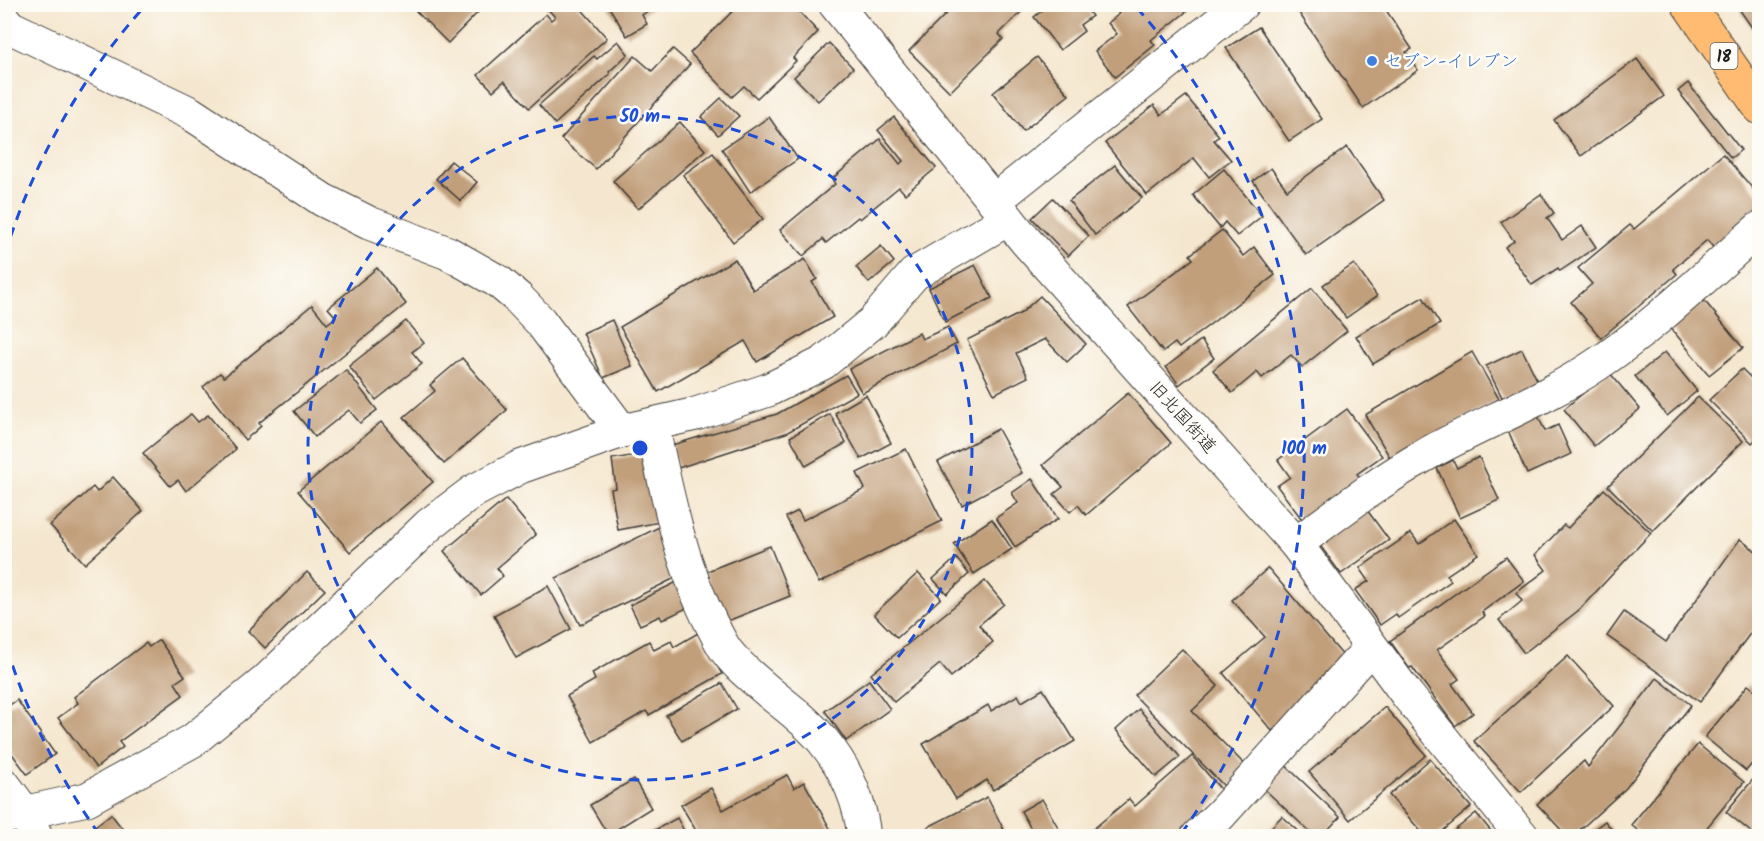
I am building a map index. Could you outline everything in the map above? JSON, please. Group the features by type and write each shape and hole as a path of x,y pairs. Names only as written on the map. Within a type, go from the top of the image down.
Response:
{"highway":[{"name":"18","path":"1688,4 1760,108"}],"street":[{"name":"旧北国街道","path":"835,4 1025,240 1296,544 1408,696 1522,837"},
{"path":"4,785 22,822 87,799 192,741 267,680 430,524 474,491 520,467 637,428 696,414 768,390 823,363 873,322 914,274 1001,210 1242,4"},
{"path":"4,20 10,27 190,113 323,200 369,224 448,253 499,282 518,298 637,428 669,503 700,601 723,646 736,664 824,741 842,767 856,797 864,837"},
{"path":"1296,544 1371,489 1427,454 1595,366 1656,319 1760,228"},
{"path":"1198,837 1371,647"}],"building":[{"path":"409,4 483,4 484,6 448,43"},
{"path":"543,4 577,4 607,38 529,108 504,81 493,91 478,75 546,14 551,20 555,17"},
{"path":"607,4 654,4 655,6 642,15 647,24 627,36"},
{"path":"740,4 792,4 818,32 793,58 796,61 757,98 744,86 732,97 690,53"},
{"path":"956,4 1029,4 999,34 1003,39 950,92 909,51"},
{"path":"1050,4 1083,4 1092,16 1080,25 1084,31 1060,50 1034,17"},
{"path":"1111,4 1196,4 1151,40 1155,45 1115,77 1095,51 1117,34 1108,23 1119,14"},
{"name":"セブン-イレブン","path":"1293,4 1382,4 1412,49 1406,52 1418,70 1363,108"},
{"path":"1747,4 1760,4 1760,39 1739,9"},
{"path":"1259,27 1322,119 1289,141 1226,48"},
{"path":"618,41 628,54 609,72 610,74 555,124 539,105 594,56 597,59"},
{"path":"829,43 853,68 818,101 794,77"},
{"path":"673,49 690,64 596,169 561,139 635,56 652,71"},
{"path":"1037,57 1069,95 1023,131 993,93"},
{"path":"1637,59 1664,96 1581,156 1554,120"},
{"path":"1688,83 1741,150 1731,158 1678,91"},
{"path":"1186,96 1219,136 1214,140 1231,160 1209,177 1194,158 1147,195 1105,143 1154,105 1161,115"},
{"path":"721,98 739,116 718,135 701,117"},
{"path":"769,117 798,159 750,192 722,149"},
{"path":"894,117 936,168 905,194 899,187 860,219 858,217 826,243 823,239 803,256 780,230 835,184 832,179 880,139 900,164 903,161 878,130"},
{"path":"680,122 705,150 638,209 613,181"},
{"path":"1347,147 1384,200 1306,255 1253,181 1271,168 1287,190"},
{"path":"713,153 763,219 733,242 683,175"},
{"path":"1723,154 1760,197 1760,215 1717,252 1707,240 1673,269 1677,274 1601,338 1571,302 1592,284 1578,268 1630,225 1634,229"},
{"path":"451,161 477,182 461,201 436,179"},
{"path":"1115,165 1142,198 1095,235 1069,201"},
{"path":"1224,169 1262,216 1237,236 1225,222 1220,228 1193,195"},
{"path":"1541,194 1554,213 1547,218 1562,240 1582,226 1596,247 1560,271 1558,268 1532,285 1505,247 1514,241 1501,222"},
{"path":"1053,198 1089,236 1068,256 1032,218"},
{"path":"1222,230 1243,256 1254,247 1275,275 1179,348 1175,343 1163,352 1128,307 1193,259 1190,255"},
{"path":"881,246 894,262 869,283 856,267"},
{"path":"735,259 753,290 805,259 817,279 812,282 833,317 757,362 745,341 658,392 620,327"},
{"path":"1354,264 1377,296 1346,318 1323,285"},
{"path":"975,265 992,298 945,322 929,288"},
{"path":"377,268 406,304 259,423 261,426 245,440 203,387 220,373 224,377 312,305 327,324 336,317 328,308"},
{"path":"1312,288 1347,331 1302,367 1291,355 1262,378 1257,372 1232,393 1213,370"},
{"path":"1040,296 1086,344 1067,362 1045,339 1016,353 1028,377 994,394 967,340 1021,313"},
{"path":"1423,297 1440,324 1373,364 1356,336"},
{"path":"1703,299 1743,348 1709,375 1670,327"},
{"path":"612,320 632,366 603,378 583,333"},
{"path":"406,321 424,343 412,352 422,364 376,400 349,366"},
{"path":"948,327 957,344 862,393 849,369 919,333 922,339"},
{"path":"1201,340 1214,358 1179,385 1166,367"},
{"path":"1522,349 1539,384 1504,401 1486,366"},
{"path":"1472,352 1499,399 1392,461 1365,415"},
{"path":"1665,352 1697,391 1667,416 1635,376"},
{"path":"462,358 507,410 444,464 404,417 435,391 430,385"},
{"path":"1742,369 1760,387 1758,405 1760,406 1760,435 1752,443 1709,400"},
{"path":"346,370 377,410 360,423 349,410 315,437 294,411"},
{"path":"1609,372 1640,409 1594,446 1564,409"},
{"path":"846,375 857,393 786,433 678,468 672,445 777,414"},
{"path":"1128,393 1171,443 1086,515 1078,505 1070,512 1054,494 1063,487 1043,465"},
{"path":"866,395 891,443 861,459 835,413"},
{"path":"1698,397 1743,441 1653,531 1608,486"},
{"path":"1347,409 1382,456 1357,474 1361,479 1304,522 1277,486 1290,477 1278,460"},
{"path":"191,414 198,422 208,415 236,449 186,491 178,480 170,486 143,453"},
{"path":"830,414 846,443 806,466 790,437"},
{"path":"1537,414 1545,431 1558,425 1571,454 1527,474 1507,428"},
{"path":"381,422 433,482 350,552 298,491"},
{"path":"998,429 1022,473 962,505 938,462"},
{"path":"906,449 942,521 819,583 786,517 798,511 803,520 865,489 857,473"},
{"path":"649,453 660,522 618,530 611,489 616,488 612,459"},
{"path":"1479,457 1499,500 1460,518 1437,468 1453,460 1457,468"},
{"path":"113,477 143,511 85,564 50,525 93,487 97,492"},
{"path":"1032,479 1058,519 1015,547 996,518 1018,503 1012,493"},
{"path":"1604,489 1651,533 1579,610 1524,653 1499,620 1522,601 1516,593 1546,570 1535,555 1564,525 1568,528"},
{"path":"506,499 536,535 497,568 503,576 481,595 444,551"},
{"path":"1367,510 1389,540 1341,574 1319,544"},
{"path":"992,519 1012,549 974,574 954,544"},
{"path":"1454,519 1478,554 1447,575 1451,581 1398,618 1396,614 1380,625 1355,590 1369,581 1360,568 1411,533 1419,544"},
{"path":"663,525 679,576 580,625 556,578"},
{"path":"1740,539 1758,553 1760,550 1760,620 1700,702 1607,636 1624,612 1666,642"},
{"path":"770,546 790,596 725,622 705,572"},
{"path":"1506,557 1524,581 1482,612 1485,616 1437,650 1459,679 1452,684 1473,713 1455,726 1390,641"},
{"path":"956,558 969,574 947,594 933,579"},
{"path":"1268,568 1345,658 1323,686 1272,731 1223,673 1265,637 1232,600"},
{"path":"307,572 325,590 265,648 248,631"},
{"path":"918,573 941,598 897,638 874,614"},
{"path":"679,581 691,606 662,620 660,616 640,625 630,605"},
{"path":"985,581 1004,604 979,625 993,642 951,677 940,664 894,702 871,674"},
{"path":"548,586 571,629 516,658 494,615"},
{"path":"698,633 722,674 649,715 646,711 593,742 567,696 595,680 592,673 649,641 654,650 671,641 674,647"},
{"path":"159,640 185,676 175,683 183,695 119,742 123,747 96,768 58,718 78,703 74,697 146,643 149,647"},
{"path":"1182,649 1218,686 1192,711 1248,768 1227,789 1134,695"},
{"path":"1568,656 1614,706 1521,792 1474,741"},
{"path":"1657,678 1691,705 1626,788 1573,836 1567,836 1537,804 1584,761 1588,767"},
{"path":"869,680 890,709 846,741 825,711"},
{"path":"722,683 737,709 682,741 666,715"},
{"path":"1748,685 1760,694 1760,754 1746,771 1705,737"},
{"path":"1043,689 1075,741 993,790 987,780 956,799 923,744 988,705 991,711 1018,695 1022,702"},
{"path":"17,700 55,754 27,774 4,743 4,709"},
{"path":"1385,707 1426,755 1350,820 1309,772"},
{"path":"1139,709 1180,757 1156,777 1116,730"},
{"path":"1698,744 1744,782 1700,836 1645,836 1631,825"},
{"path":"1192,756 1224,793 1182,829 1188,836 1085,836 1129,799 1135,806"},
{"path":"1430,759 1471,807 1437,836 1425,836 1389,795"},
{"path":"1282,762 1340,817 1322,836 1314,836 1260,785"},
{"path":"1760,771 1760,836 1756,836 1726,812"},
{"path":"787,775 794,788 804,782 832,832 824,836 699,836 681,805 711,788 723,810"},
{"path":"634,779 651,808 608,835 590,805"},
{"path":"987,797 1005,832 996,836 930,836 926,828"},
{"path":"1042,799 1063,836 1035,836 1021,811"},
{"path":"1476,813 1495,836 1458,836 1454,831"},
{"path":"111,814 128,836 82,836"},
{"path":"1282,816 1304,836 1263,836"},
{"path":"677,818 687,836 644,836"},
{"path":"1605,821 1617,836 1585,836"}],"place":[{"name":"セブン-イレブン","path":"1372,61"}]}
